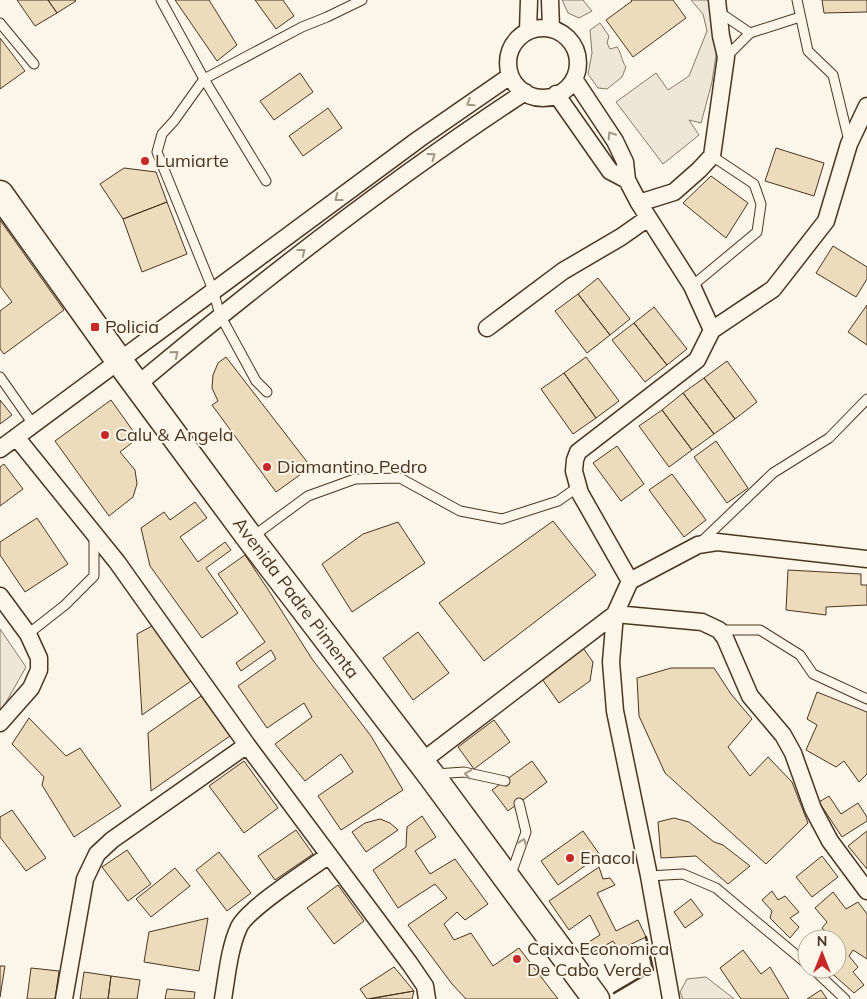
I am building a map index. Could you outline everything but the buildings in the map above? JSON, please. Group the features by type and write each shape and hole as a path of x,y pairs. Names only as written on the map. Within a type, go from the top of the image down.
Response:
{"main road":[{"name":"Avenida Padre Pimenta","path":"0,194 120,362 250,538 426,768 596,999"}],"street":[{"path":"528,31 529,0"},
{"path":"550,0 551,28"},
{"path":"639,204 674,192 712,156 726,58 721,36 718,6"},
{"path":"551,28 568,39 574,48 578,58 577,69 574,79 567,88 547,97 536,97 516,85 510,76 508,66 511,50 519,37 528,31 551,28"},
{"path":"0,449 120,362 212,290 454,113 510,76"},
{"path":"574,79 615,141 625,162 627,180 639,204 692,286 712,330"},
{"path":"137,385 220,316 337,225 525,92"},
{"path":"556,94 610,171 627,180"},
{"path":"630,581 580,493 574,471 578,452 697,360 712,330 773,289 826,221 849,144 867,106"},
{"path":"487,328 563,271 648,218"},
{"path":"16,437 117,562 247,745 415,971 425,986 427,999"},
{"path":"671,999 649,876 616,712 611,662 615,614 630,581 698,545 718,542 867,559"},
{"path":"0,596 28,634 39,658 39,670 31,688 0,723"},
{"path":"426,768 615,614 702,622 719,630 725,638 750,696 783,735 793,753 813,809 830,841 867,891"},
{"path":"64,999 85,879 97,854 112,840 247,745"},
{"path":"223,999 231,952 239,926 249,913 330,855"}],"lane":[{"path":"161,0 204,79 266,181"},
{"path":"266,392 256,381 220,316 212,290 157,152 162,134 174,121 204,79 302,27 362,0"},
{"path":"797,0 808,51 833,75 849,144"},
{"path":"718,6 750,33"},
{"path":"726,58 750,33 800,17"},
{"path":"0,23 34,64"},
{"path":"692,286 756,232 761,204 754,184 712,156"},
{"path":"0,377 33,424"},
{"path":"698,545 773,472 829,438 867,400"},
{"path":"250,538 308,496 355,479 400,478 460,512 502,518 558,501 578,487"},
{"path":"28,634 65,605 94,576 94,535"},
{"path":"719,630 760,630 800,655 814,674 867,699"},
{"path":"426,768 464,772 504,781"},
{"path":"509,880 526,832 519,803"},
{"path":"649,876 683,874 716,888 797,956"},
{"path":"824,979 845,999"}],"shaded area":[{"path":"562,0 583,0 592,11 579,18 568,13"},
{"path":"691,0 711,0 718,42 712,82 701,123 689,120 699,135 663,164 616,102 656,73 668,90 689,76 707,31 703,14"},
{"path":"600,23 609,36 607,43 610,49 617,47 626,67 622,77 607,89 598,88 588,74 592,53 590,30"},
{"path":"0,629 26,667 0,713"},
{"path":"706,977 734,999 683,999 680,992 687,979"}],"wall":[{"path":"614,993 653,970 646,937"}],"place":[{"name":"Lumiarte","path":"145,161"},
{"name":"Policia","path":"95,327"},
{"name":"Calu & Angela","path":"105,435"},
{"name":"Diamantino Pedro","path":"267,467"},
{"name":"Enacol","path":"570,858"},
{"name":"Caixa Economica De Cabo Verde","path":"517,959"}]}
